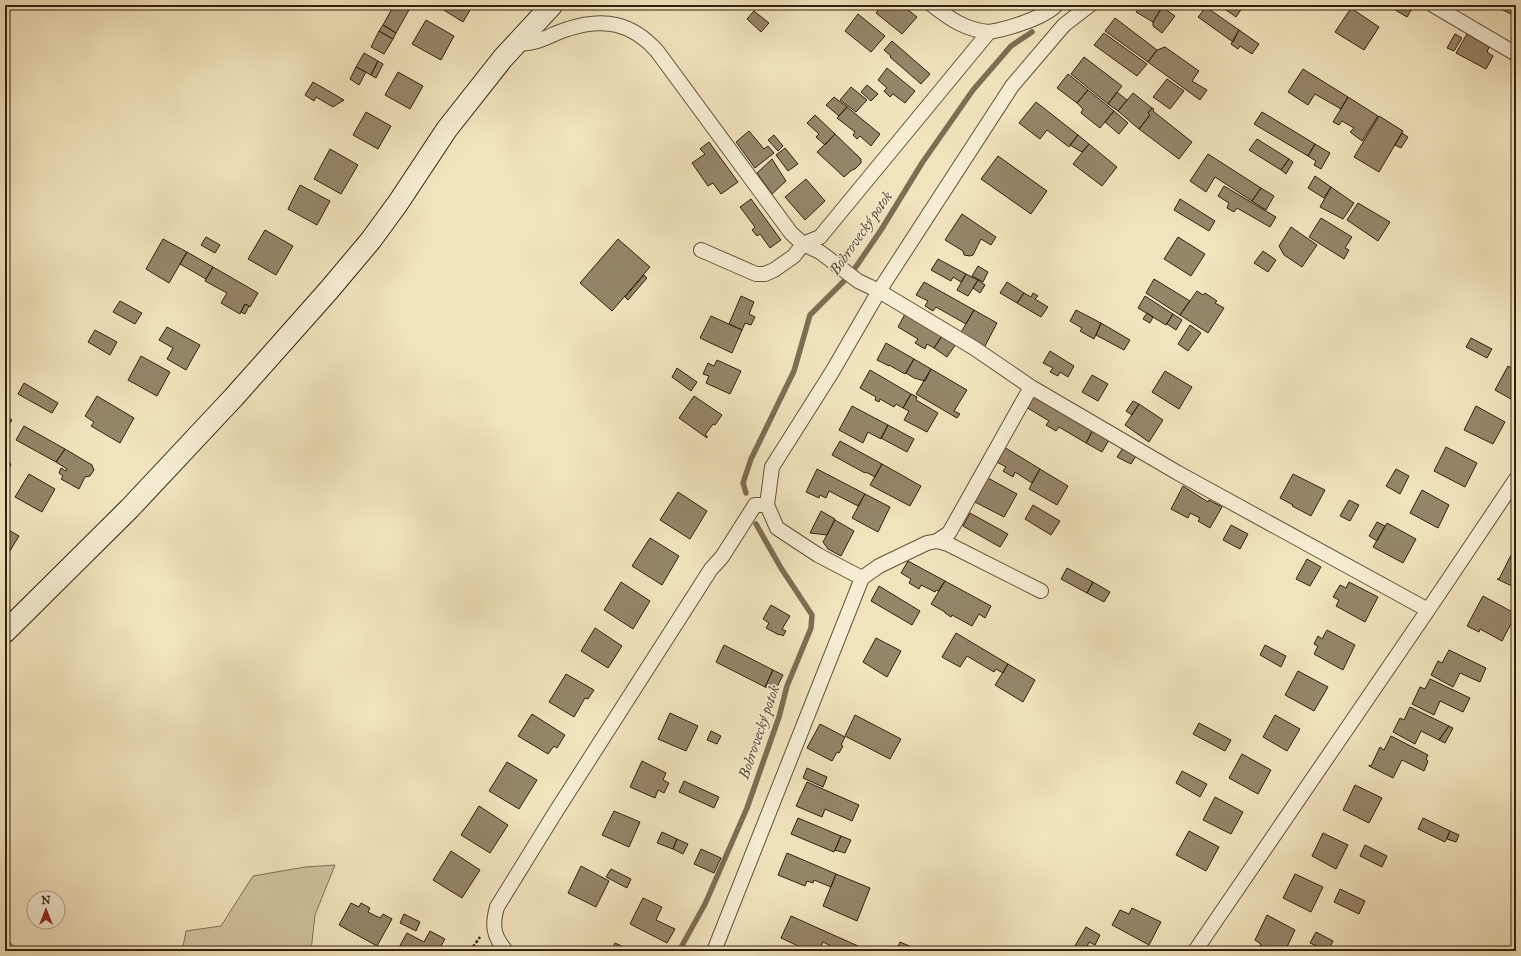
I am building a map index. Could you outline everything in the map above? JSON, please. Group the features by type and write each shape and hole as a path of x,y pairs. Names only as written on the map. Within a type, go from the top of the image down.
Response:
{"street":[{"path":"5,632 130,508 234,397 354,261 398,203 447,129 515,44 552,5"},
{"path":"932,5 959,23 975,31 990,32 1001,30 1053,8 1064,25"},
{"path":"862,578 818,555 777,528 767,504 772,468 832,372 879,291 1012,86 1064,25 1090,5"},
{"path":"1433,5 1516,54"},
{"path":"515,44 534,42 569,28 598,22 619,24 638,33 657,51 791,233 803,244 820,252 858,281 879,291 974,348 1031,386 1178,473 1428,610"},
{"path":"701,250 756,274 765,274 774,270 794,256 803,244 820,237 990,32"},
{"path":"714,951 862,578 879,566 927,543 937,541 949,533 1031,386"},
{"path":"1195,951 1516,479"},
{"path":"506,951 500,944 494,927 494,917 497,907 555,813 711,569 722,557 755,505 767,504"},
{"path":"937,541 948,544 1041,591"}],"shaded area":[{"path":"335,865 315,915 311,951 182,951 186,931 221,926 253,876 305,867"},
{"path":"5,939 21,951 5,951"}],"building":[{"path":"394,5 399,5 409,10 396,33 383,25"},
{"path":"441,5 473,5 463,22 439,7"},
{"path":"882,5 902,5 917,17 902,34 876,13"},
{"path":"1133,5 1159,5 1162,7 1153,22 1136,12 1138,9"},
{"path":"1219,5 1244,5 1236,17"},
{"path":"1377,5 1386,5 1384,9"},
{"path":"1387,5 1414,5 1407,17"},
{"path":"1493,5 1516,5 1516,14 1515,16"},
{"path":"1162,7 1175,16 1162,33 1153,26 1153,22"},
{"path":"1206,7 1239,30 1233,42 1198,17"},
{"path":"1351,8 1379,27 1364,50 1335,32"},
{"path":"754,11 769,23 761,32 747,19"},
{"path":"858,14 885,36 871,52 845,31"},
{"path":"1115,18 1157,50 1148,62 1105,31"},
{"path":"426,20 454,36 441,60 412,44"},
{"path":"383,25 396,33 393,39 379,31"},
{"path":"1239,30 1259,44 1252,54 1240,46 1238,49 1231,44"},
{"path":"379,31 393,39 384,54 371,47"},
{"path":"1104,33 1147,64 1137,76 1094,45"},
{"path":"1455,34 1462,38 1454,51 1447,48"},
{"path":"1467,34 1489,47 1487,52 1493,56 1486,69 1456,53"},
{"path":"892,41 930,74 921,84 884,50"},
{"path":"1165,47 1199,71 1192,81 1207,90 1200,100 1148,62 1157,50"},
{"path":"364,53 378,61 371,75 356,67"},
{"path":"1084,57 1122,86 1108,104 1071,74"},
{"path":"378,61 383,64 376,78 371,75"},
{"path":"356,67 366,72 359,85 350,79"},
{"path":"887,68 915,91 905,103 893,94 890,97 884,91 887,88 878,80"},
{"path":"1303,69 1348,97 1341,109 1315,94 1308,105 1288,92"},
{"path":"398,72 423,86 410,109 385,95"},
{"path":"1068,74 1088,90 1077,103 1057,88"},
{"path":"1167,79 1184,91 1170,109 1153,97"},
{"path":"313,82 344,100 333,107 316,97 314,101 305,95"},
{"path":"867,85 878,94 871,101 861,92"},
{"path":"851,87 867,100 856,112 840,100"},
{"path":"1088,90 1114,111 1100,128 1081,113 1083,109 1077,103"},
{"path":"1117,92 1127,100 1118,111 1108,104"},
{"path":"1133,93 1152,108 1148,113 1150,115 1139,129 1118,111"},
{"path":"834,97 847,107 839,116 826,105"},
{"path":"1348,97 1378,116 1362,141 1350,132 1354,128 1342,121 1339,125 1333,122"},
{"path":"1036,102 1078,135 1069,147 1047,130 1040,139 1019,123"},
{"path":"847,107 880,134 871,146 860,136 857,139 853,135 855,132 837,118"},
{"path":"1152,108 1154,109 1153,111 1192,142 1179,159 1139,129 1150,115 1148,113"},
{"path":"1114,111 1128,123 1119,134 1105,122"},
{"path":"366,112 391,126 378,149 353,135"},
{"path":"1262,112 1315,144 1308,156 1254,124"},
{"path":"815,115 835,134 825,145 816,137 819,134 807,123"},
{"path":"1379,116 1403,131 1379,172 1354,157"},
{"path":"749,131 764,149 768,146 774,153 755,168 736,142"},
{"path":"1402,133 1408,137 1401,148 1395,145"},
{"path":"835,134 861,159 861,163 844,177 817,152"},
{"path":"774,135 783,146 778,151 768,140"},
{"path":"1078,135 1089,144 1082,152 1070,145"},
{"path":"1257,139 1289,159 1281,170 1249,150"},
{"path":"709,142 738,182 721,194 713,183 708,186 692,163 705,154 700,149"},
{"path":"1089,144 1117,167 1102,186 1073,164"},
{"path":"1315,144 1330,153 1321,169 1314,165 1316,161 1308,156"},
{"path":"785,148 798,164 788,171 776,155"},
{"path":"330,149 358,165 341,194 314,179"},
{"path":"1208,154 1261,188 1252,201 1215,177 1206,192 1190,181"},
{"path":"998,156 1047,191 1031,214 981,179"},
{"path":"772,159 786,181 772,194 757,173"},
{"path":"1289,159 1293,162 1286,174 1281,170"},
{"path":"1315,176 1331,187 1324,198 1308,188"},
{"path":"806,179 825,201 805,220 785,197"},
{"path":"300,185 330,201 317,225 288,209"},
{"path":"1224,186 1276,217 1270,227 1237,208 1234,212 1227,208 1229,203 1218,196"},
{"path":"1331,187 1354,203 1343,219 1320,207"},
{"path":"1261,188 1274,196 1266,210 1252,201"},
{"path":"751,199 781,240 770,248 760,234 757,236 752,230 755,227 740,207"},
{"path":"1180,199 1215,221 1209,231 1174,210"},
{"path":"1358,203 1390,222 1378,241 1347,220"},
{"path":"962,214 996,237 991,245 981,239 973,255 970,256 964,255 963,251 945,240"},
{"path":"1321,218 1352,237 1345,248 1349,250 1344,259 1309,237"},
{"path":"1291,227 1317,245 1302,267 1284,255 1279,246"},
{"path":"265,230 293,246 276,275 248,259"},
{"path":"206,237 220,245 215,253 201,245"},
{"path":"1178,237 1205,254 1191,276 1164,259"},
{"path":"163,239 187,252 169,283 146,269"},
{"path":"618,239 650,267 612,311 580,283"},
{"path":"1263,251 1276,260 1268,272 1254,263"},
{"path":"187,252 213,267 206,279 180,264"},
{"path":"938,259 966,274 961,282 953,277 951,281 931,270"},
{"path":"978,266 988,272 983,282 972,276"},
{"path":"213,267 258,293 250,307 245,304 240,314 221,303 227,293 205,281"},
{"path":"966,274 978,280 968,296 957,290"},
{"path":"644,275 647,278 628,300 625,297"},
{"path":"1154,279 1190,301 1180,315 1146,293"},
{"path":"978,280 985,285 980,293 973,288"},
{"path":"924,282 974,310 966,324 936,307 933,311 925,306 928,301 916,295"},
{"path":"1007,282 1024,293 1017,303 1000,293"},
{"path":"1197,291 1203,295 1205,293 1217,301 1215,303 1224,308 1208,333 1180,315"},
{"path":"1024,293 1031,297 1033,293 1038,296 1035,299 1048,307 1041,317 1017,303"},
{"path":"741,296 754,302 749,314 755,317 751,325 745,323 742,330 729,324"},
{"path":"1145,296 1173,314 1166,325 1138,308"},
{"path":"120,301 142,313 135,324 113,312"},
{"path":"245,304 249,306 245,314 241,312"},
{"path":"974,310 997,323 984,348 960,334"},
{"path":"1076,310 1101,323 1094,339 1080,331 1082,328 1070,321"},
{"path":"1147,313 1153,317 1150,323 1143,319"},
{"path":"905,314 942,336 934,348 927,344 925,349 915,343 918,339 898,327"},
{"path":"1173,314 1182,320 1176,330 1167,324"},
{"path":"711,316 742,330 732,353 700,338"},
{"path":"1101,323 1130,340 1124,350 1096,335"},
{"path":"1190,325 1201,333 1188,351 1178,344"},
{"path":"167,327 200,345 186,370 167,359 173,348 159,340"},
{"path":"95,330 117,342 110,355 88,342"},
{"path":"942,336 956,344 947,357 934,348"},
{"path":"1471,338 1492,349 1487,358 1466,347"},
{"path":"886,343 914,359 905,374 877,360"},
{"path":"1050,351 1074,366 1068,377 1060,372 1058,376 1050,372 1053,368 1043,363"},
{"path":"141,356 170,372 157,396 128,380"},
{"path":"914,359 931,369 925,381 914,378 906,373"},
{"path":"717,360 741,371 730,394 706,383 709,376 703,374 708,363 714,366"},
{"path":"1508,366 1516,371 1516,402 1495,390"},
{"path":"677,368 697,382 691,391 672,377"},
{"path":"931,369 967,390 954,411 960,414 957,418 916,394"},
{"path":"870,370 911,394 903,408 896,404 894,407 880,399 879,402 875,400 876,397 860,388"},
{"path":"1165,371 1192,387 1179,409 1152,392"},
{"path":"1092,375 1108,384 1098,401 1082,392"},
{"path":"24,383 58,403 52,413 18,394"},
{"path":"911,394 917,397 916,400 938,413 927,432 904,420 909,411 903,408"},
{"path":"1033,394 1093,430 1086,443 1059,427 1056,431 1046,425 1049,421 1026,407"},
{"path":"97,396 134,418 120,443 91,426 94,422 85,416"},
{"path":"694,396 722,415 705,435 707,438 679,418"},
{"path":"1133,401 1139,404 1132,415 1126,411"},
{"path":"1139,404 1163,420 1149,442 1125,425"},
{"path":"852,406 888,425 881,439 868,432 863,443 839,430"},
{"path":"1476,406 1505,422 1493,444 1464,430"},
{"path":"5,416 12,420 5,430"},
{"path":"888,425 914,439 907,452 881,438"},
{"path":"24,426 65,449 56,462 16,440"},
{"path":"1093,430 1109,440 1102,452 1086,443"},
{"path":"840,441 882,464 875,477 832,455"},
{"path":"1004,447 1040,469 1032,483 1015,472 1013,477 1003,471 1006,467 995,461"},
{"path":"1446,447 1477,463 1465,487 1434,471"},
{"path":"1123,448 1136,456 1131,464 1117,457"},
{"path":"65,449 92,465 94,470 90,476 85,477 79,489 61,479 63,476 59,473 61,468 66,471 67,469 56,462"},
{"path":"5,460 11,464 5,476"},
{"path":"882,464 921,486 910,506 870,485"},
{"path":"817,469 865,494 858,506 829,491 826,498 820,495 819,498 806,492"},
{"path":"1040,469 1068,486 1057,505 1029,489"},
{"path":"1396,469 1409,476 1400,494 1386,486"},
{"path":"29,474 55,489 42,512 15,497"},
{"path":"1293,474 1325,490 1311,516 1280,498"},
{"path":"988,478 1017,494 1004,517 975,502"},
{"path":"1183,486 1208,502 1209,500 1222,507 1210,528 1198,521 1200,518 1190,513 1188,518 1171,509"},
{"path":"1422,490 1449,505 1438,528 1410,513"},
{"path":"678,492 707,511 690,539 660,520"},
{"path":"865,494 890,507 878,532 852,518"},
{"path":"1349,500 1359,505 1350,521 1340,516"},
{"path":"1033,505 1060,521 1051,535 1025,519"},
{"path":"821,511 835,519 827,535 810,533"},
{"path":"970,513 1008,534 1000,547 963,526"},
{"path":"835,520 854,531 841,556 828,549 823,542"},
{"path":"1377,522 1385,526 1377,541 1369,536"},
{"path":"1387,523 1416,539 1403,563 1373,547"},
{"path":"1231,525 1248,534 1240,549 1223,540"},
{"path":"5,528 19,536 5,559"},
{"path":"650,538 679,556 662,585 632,566"},
{"path":"1511,555 1516,558 1516,588 1497,579 1499,579"},
{"path":"1307,559 1321,567 1310,586 1296,579"},
{"path":"908,561 945,581 938,591 936,590 935,592 921,585 919,589 909,583 911,579 901,573"},
{"path":"1067,568 1093,582 1087,593 1061,579"},
{"path":"945,581 991,606 985,618 979,614 972,626 952,615 951,617 931,604"},
{"path":"621,582 650,601 633,629 604,610"},
{"path":"1093,582 1110,592 1104,602 1087,593"},
{"path":"1349,582 1378,597 1365,622 1336,606 1339,600 1333,597 1340,585 1346,588"},
{"path":"879,586 920,611 912,625 871,601"},
{"path":"1483,596 1516,614 1502,641 1480,629 1479,632 1467,626"},
{"path":"771,605 790,616 782,629 786,631 783,636 766,628 769,623 763,619"},
{"path":"595,628 622,646 608,668 581,651"},
{"path":"1327,630 1355,645 1343,670 1314,654 1318,646 1314,644 1318,636 1322,639"},
{"path":"956,633 1008,664 1003,673 996,669 994,672 967,656 960,667 942,657"},
{"path":"876,638 901,651 887,677 863,662"},
{"path":"724,645 773,670 765,687 716,662"},
{"path":"1265,645 1286,656 1281,667 1260,655"},
{"path":"1449,650 1486,668 1480,682 1460,673 1453,687 1431,675 1438,661 1442,663"},
{"path":"1008,664 1035,680 1023,702 995,685"},
{"path":"773,670 783,675 775,691 765,687"},
{"path":"1298,671 1328,687 1314,711 1285,695"},
{"path":"566,674 594,690 588,699 585,698 574,717 549,702"},
{"path":"1430,679 1470,698 1463,712 1440,701 1434,715 1412,704 1420,687 1425,689"},
{"path":"1410,707 1449,726 1439,740 1421,731 1415,744 1393,732 1400,718 1404,720"},
{"path":"670,713 698,726 686,751 658,739"},
{"path":"532,714 565,735 557,748 554,746 548,754 518,736"},
{"path":"855,715 901,739 890,759 845,736"},
{"path":"1275,715 1300,729 1287,751 1263,737"},
{"path":"1199,723 1231,740 1225,751 1193,734"},
{"path":"820,724 845,737 841,745 843,746 839,753 837,752 832,761 807,748"},
{"path":"1449,726 1453,728 1445,743 1439,740"},
{"path":"711,731 721,736 717,744 707,740"},
{"path":"1391,736 1428,755 1426,759 1428,761 1424,771 1402,760 1393,778 1369,766 1371,766 1380,747 1384,750"},
{"path":"1242,754 1271,770 1258,794 1229,778"},
{"path":"642,761 666,773 663,780 669,783 664,793 658,790 655,798 630,787"},
{"path":"507,762 537,780 519,809 489,791"},
{"path":"807,768 827,777 823,787 803,778"},
{"path":"1182,771 1207,784 1200,797 1176,783"},
{"path":"684,781 719,797 714,808 679,792"},
{"path":"807,782 859,805 852,821 825,809 822,817 796,806"},
{"path":"1355,785 1382,798 1369,823 1343,810"},
{"path":"1215,797 1243,812 1231,834 1203,820"},
{"path":"479,806 508,825 490,853 461,835"},
{"path":"614,811 640,822 629,847 602,835"},
{"path":"798,818 841,836 834,852 791,834"},
{"path":"1423,818 1450,831 1445,842 1418,829"},
{"path":"1189,831 1219,847 1206,871 1176,855"},
{"path":"1450,831 1459,835 1456,842 1447,839"},
{"path":"662,832 677,839 673,849 657,843"},
{"path":"1323,833 1348,845 1336,869 1312,856"},
{"path":"841,836 851,840 845,853 835,850"},
{"path":"677,839 688,844 683,854 673,849"},
{"path":"1365,845 1387,856 1382,867 1360,856"},
{"path":"701,849 721,858 714,873 694,864"},
{"path":"451,851 480,870 462,898 433,880"},
{"path":"787,853 836,874 831,887 814,880 813,883 807,881 805,886 778,875"},
{"path":"581,866 609,881 596,907 568,893"},
{"path":"611,869 631,879 627,888 606,877"},
{"path":"836,874 870,888 857,921 823,906"},
{"path":"1295,874 1323,887 1311,912 1283,898"},
{"path":"1340,889 1365,901 1359,914 1334,902"},
{"path":"643,898 662,907 656,920 675,929 667,943 630,924"},
{"path":"351,903 359,907 361,903 370,908 368,912 380,918 383,914 392,919 377,946 339,925"},
{"path":"1132,908 1161,922 1149,945 1112,925 1120,910 1129,914"},
{"path":"404,914 420,922 416,931 400,923"},
{"path":"1267,915 1295,930 1285,951 1276,951 1272,949 1271,951 1260,946 1261,944 1255,940"},
{"path":"791,916 858,946 855,951 836,951 829,948 831,946 823,942 819,951 809,951 781,938"},
{"path":"1086,927 1100,935 1095,945 1089,942 1085,951 1077,951 1073,949"},
{"path":"430,931 445,939 438,951 397,951 407,933 424,942"},
{"path":"1316,932 1333,941 1328,951 1310,943"},
{"path":"900,942 921,951 896,951"},
{"path":"615,943 633,951 611,951"},
{"path":"858,946 865,950 855,951"},
{"path":"1109,946 1118,951 1106,951"}],"waterway":[{"name":"Bobrovecký potok","path":"746,493 743,483 751,459 794,371 810,315 851,274 881,230 922,163 973,90 1011,46 1032,32"},
{"name":"Bobrovecký potok","path":"679,951 705,904 747,808 779,717 787,686 811,628 812,615 781,568 756,524"}]}
